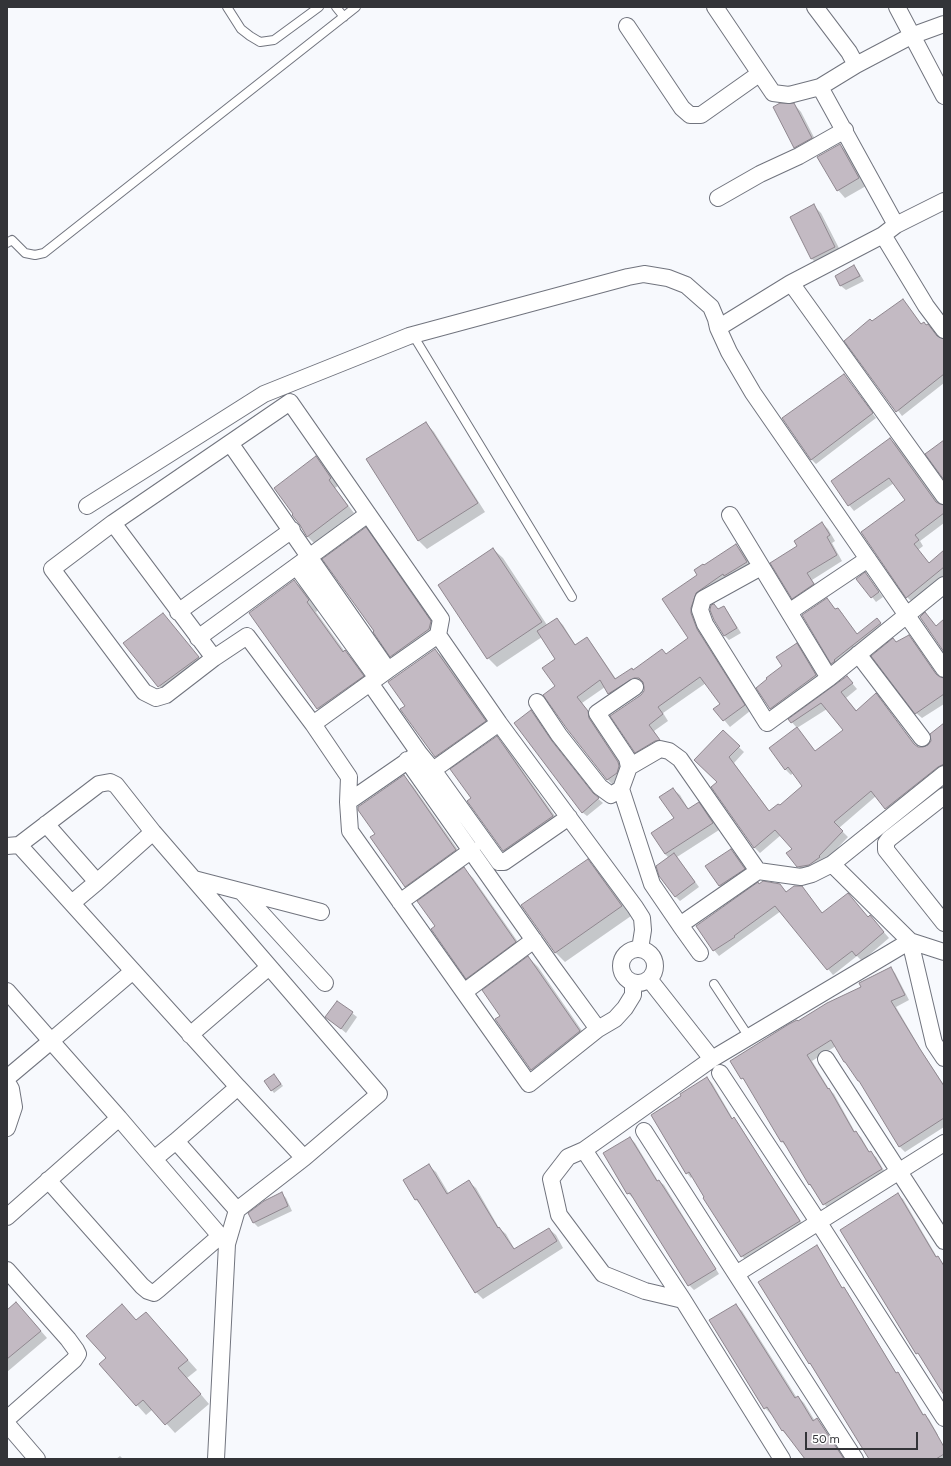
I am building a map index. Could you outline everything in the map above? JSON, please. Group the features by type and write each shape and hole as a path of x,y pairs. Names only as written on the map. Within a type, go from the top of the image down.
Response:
{"street":[{"path":"715,7 773,93 789,95 820,87 856,65 911,36 944,24"},
{"path":"815,7 849,52 856,65"},
{"path":"897,7 944,96"},
{"path":"627,26 682,108 690,115 701,115 759,74"},
{"path":"820,87 896,225"},
{"path":"718,198 760,174 799,156 845,130"},
{"path":"718,328 791,283 883,235 896,225 944,201"},
{"path":"883,235 939,312 944,330"},
{"path":"87,506 264,394 413,335 620,279 644,274 668,278 686,285 711,307 728,352 753,392 944,669"},
{"path":"791,283 944,496"},
{"path":"313,724 438,635 441,620 290,402 114,524 52,569 144,692 156,698 166,695 214,658 247,636 313,724 349,776 348,802 350,831 528,1084 598,1029 616,1019 633,995 633,983"},
{"path":"190,471 187,467 187,463 214,443 215,439 209,429"},
{"path":"230,443 292,530 310,558 379,677 413,756 472,850 598,1029"},
{"path":"198,638 297,568 368,514"},
{"path":"730,515 829,678"},
{"path":"114,524 178,612 214,658"},
{"path":"178,612 292,530"},
{"path":"789,612 868,559"},
{"path":"761,567 702,599 700,610 705,624 767,723 829,678 944,585"},
{"path":"297,568 379,677"},
{"path":"438,635 499,723 635,907 642,918 643,930 640,949"},
{"path":"858,654 922,738"},
{"path":"635,687 597,713 627,758 629,767 621,789 652,884 700,953"},
{"path":"537,702 559,735 600,787 611,795 621,789"},
{"path":"433,770 499,723"},
{"path":"629,767 660,749 669,751 680,759 758,871"},
{"path":"413,756 433,770 499,862 504,862 569,817"},
{"path":"348,802 413,756"},
{"path":"680,925 758,871 801,877 812,874 832,864 944,774"},
{"path":"216,1459 224,1240 237,1210 304,1158 379,1094 153,832 116,785 110,782 99,784 46,824 13,846 72,904 190,1035 304,1158"},
{"path":"942,802 889,839 886,843 886,850 944,923"},
{"path":"46,824 97,882"},
{"path":"72,904 153,832"},
{"path":"400,902 472,850"},
{"path":"832,864 910,941 944,952"},
{"path":"194,880 321,912"},
{"path":"242,892 325,983"},
{"path":"464,992 534,940"},
{"path":"683,1300 645,1292 603,1274 559,1215 551,1179 568,1157 584,1150 716,1066 749,1037 910,941"},
{"path":"910,941 934,1043 944,1058"},
{"path":"640,949 647,951 653,957 655,965 654,972 649,979 642,983 633,983 624,978 620,968 622,958 629,951 640,949"},
{"path":"190,1035 269,967"},
{"path":"7,1078 133,971"},
{"path":"649,979 716,1066 819,1222 944,1418"},
{"path":"7,991 224,1240"},
{"path":"826,1059 944,1241"},
{"path":"7,1082 11,1089 14,1107 7,1128"},
{"path":"154,1158 176,1141 238,1087"},
{"path":"7,1217 119,1118"},
{"path":"644,1131 855,1459"},
{"path":"176,1141 237,1210"},
{"path":"736,1274 944,1143"},
{"path":"584,1150 683,1300 782,1459"},
{"path":"48,1180 148,1291 154,1293 224,1240"},
{"path":"7,1270 68,1339 78,1354 74,1360 7,1419"},
{"path":"7,1424 37,1459"}],"lane":[{"path":"227,7 241,29 260,42 274,40 319,7"},
{"path":"336,7 344,17"},
{"path":"8,239 25,253 35,255 44,253 356,7"},
{"path":"413,335 572,597"},
{"path":"714,984 749,1037"}],"building":[{"path":"780,103 794,103 812,138 794,148 773,107"},
{"path":"840,144 859,178 837,191 817,157"},
{"path":"814,204 835,247 811,259 790,217"},
{"path":"854,265 860,276 840,286 835,276"},
{"path":"903,299 921,324 924,322 926,325 928,324 937,336 944,339 944,374 896,412 844,341 870,319 872,321"},
{"path":"844,374 873,413 811,460 782,418"},
{"path":"426,422 478,503 418,541 366,459"},
{"path":"890,438 936,502 944,505 944,513 915,535 919,540 914,544 929,563 944,550 944,567 906,598 861,532 905,500 889,478 848,506 831,481"},
{"path":"944,440 944,480 925,454"},
{"path":"316,456 331,478 329,480 348,506 307,537 292,515 293,514 274,488"},
{"path":"822,522 830,535 827,537 837,555 807,573 814,584 792,599 770,563 797,546 794,541"},
{"path":"366,527 431,621 429,629 390,657 373,632 374,631 322,559"},
{"path":"736,544 747,562 724,576 723,574 696,593 691,608 691,613 697,629 745,705 723,721 713,709 720,704 700,677 658,707 663,714 649,725 660,740 655,741 635,753 610,716 641,695 644,691 643,682 639,678 634,678 608,694 600,680 577,697 588,711 589,718 618,762 619,766 617,773 607,780 567,729 543,695 555,686 542,668 555,659 537,631 557,618 575,645 587,637 615,679 632,668 633,670 662,649 666,654 688,638 662,599 697,575 694,570"},
{"path":"493,548 542,622 487,659 438,585"},
{"path":"865,572 879,592 871,598 856,579"},
{"path":"294,580 309,600 307,602 343,652 345,650 364,676 317,709 249,613"},
{"path":"827,598 835,609 838,608 857,634 877,618 881,623 831,664 802,615"},
{"path":"714,604 718,609 724,606 737,628 724,636 714,620 710,610 711,605"},
{"path":"925,612 936,626 944,619 944,652 920,617"},
{"path":"163,613 199,657 158,687 123,643"},
{"path":"909,635 936,674 944,678 944,694 915,714 871,656 893,638 896,642"},
{"path":"797,643 816,675 770,709 756,688 782,666 776,657"},
{"path":"435,649 486,721 435,757 400,709 405,706 388,682"},
{"path":"847,676 853,683 841,692 856,711 876,693 914,744 918,747 928,745 931,741 930,734 944,723 944,764 938,767 885,809 871,791 834,822 843,831 819,856 820,857 809,865 797,867 786,853 792,849 775,830 754,848 711,787 717,782 694,760 723,730 740,746 729,757 769,811 778,804 780,805 802,786 788,767 785,770 769,748 797,727 815,751 843,730 821,703 791,723 788,719"},
{"path":"531,710 552,741 593,793 599,798 582,813 514,723"},
{"path":"497,736 553,816 503,851 467,801 471,798 450,769"},
{"path":"404,775 456,850 405,887 370,837 375,834 358,810 358,807"},
{"path":"673,788 688,809 699,802 713,823 665,854 651,833 674,818 659,797"},
{"path":"731,849 745,869 719,886 705,866"},
{"path":"674,853 695,882 675,897 659,876 656,866"},
{"path":"588,859 622,906 555,953 521,905"},
{"path":"464,867 516,942 466,979 431,929 435,926 417,901"},
{"path":"763,881 780,884 786,892 794,886 802,886 822,913 848,893 868,917 870,915 884,932 856,956 852,951 827,970 775,906 734,936 735,937 713,951 696,926 758,882 759,884"},
{"path":"528,956 580,1031 531,1070 495,1019 500,1016 482,990"},
{"path":"891,967 905,995 891,1001 944,1086 944,1118 899,1147 859,1081 844,1062 831,1040 807,1055 828,1089 829,1088 854,1132 856,1131 882,1169 823,1205 810,1184 809,1185 783,1141 781,1142 743,1078 741,1079 730,1061 789,1024 797,1020 798,1021 827,1003 861,987 859,983"},
{"path":"337,1001 353,1012 341,1029 325,1017"},
{"path":"274,1074 281,1084 271,1091 264,1081"},
{"path":"707,1077 732,1119 734,1117 800,1221 741,1257 703,1198 704,1197 689,1172 686,1174 651,1115"},
{"path":"630,1137 657,1181 659,1180 716,1269 688,1286 630,1193 627,1194 603,1153"},
{"path":"429,1164 447,1194 469,1180 498,1228 499,1227 514,1249 549,1228 557,1241 475,1293 417,1199 415,1200 403,1180"},
{"path":"282,1192 288,1206 253,1223 248,1213 264,1201"},
{"path":"898,1193 936,1257 938,1256 944,1266 944,1395 918,1353 916,1354 840,1230"},
{"path":"817,1245 842,1288 844,1287 896,1373 898,1372 944,1447 944,1454 936,1459 869,1459 758,1282"},
{"path":"16,1302 41,1331 7,1359 7,1310"},
{"path":"122,1304 136,1320 146,1312 188,1360 178,1368 201,1394 165,1425 143,1400 136,1406 99,1364 106,1358 86,1336"},
{"path":"736,1304 795,1398 798,1396 813,1421 817,1418 844,1459 805,1459 783,1430 782,1431 767,1407 764,1409 709,1320"}]}
